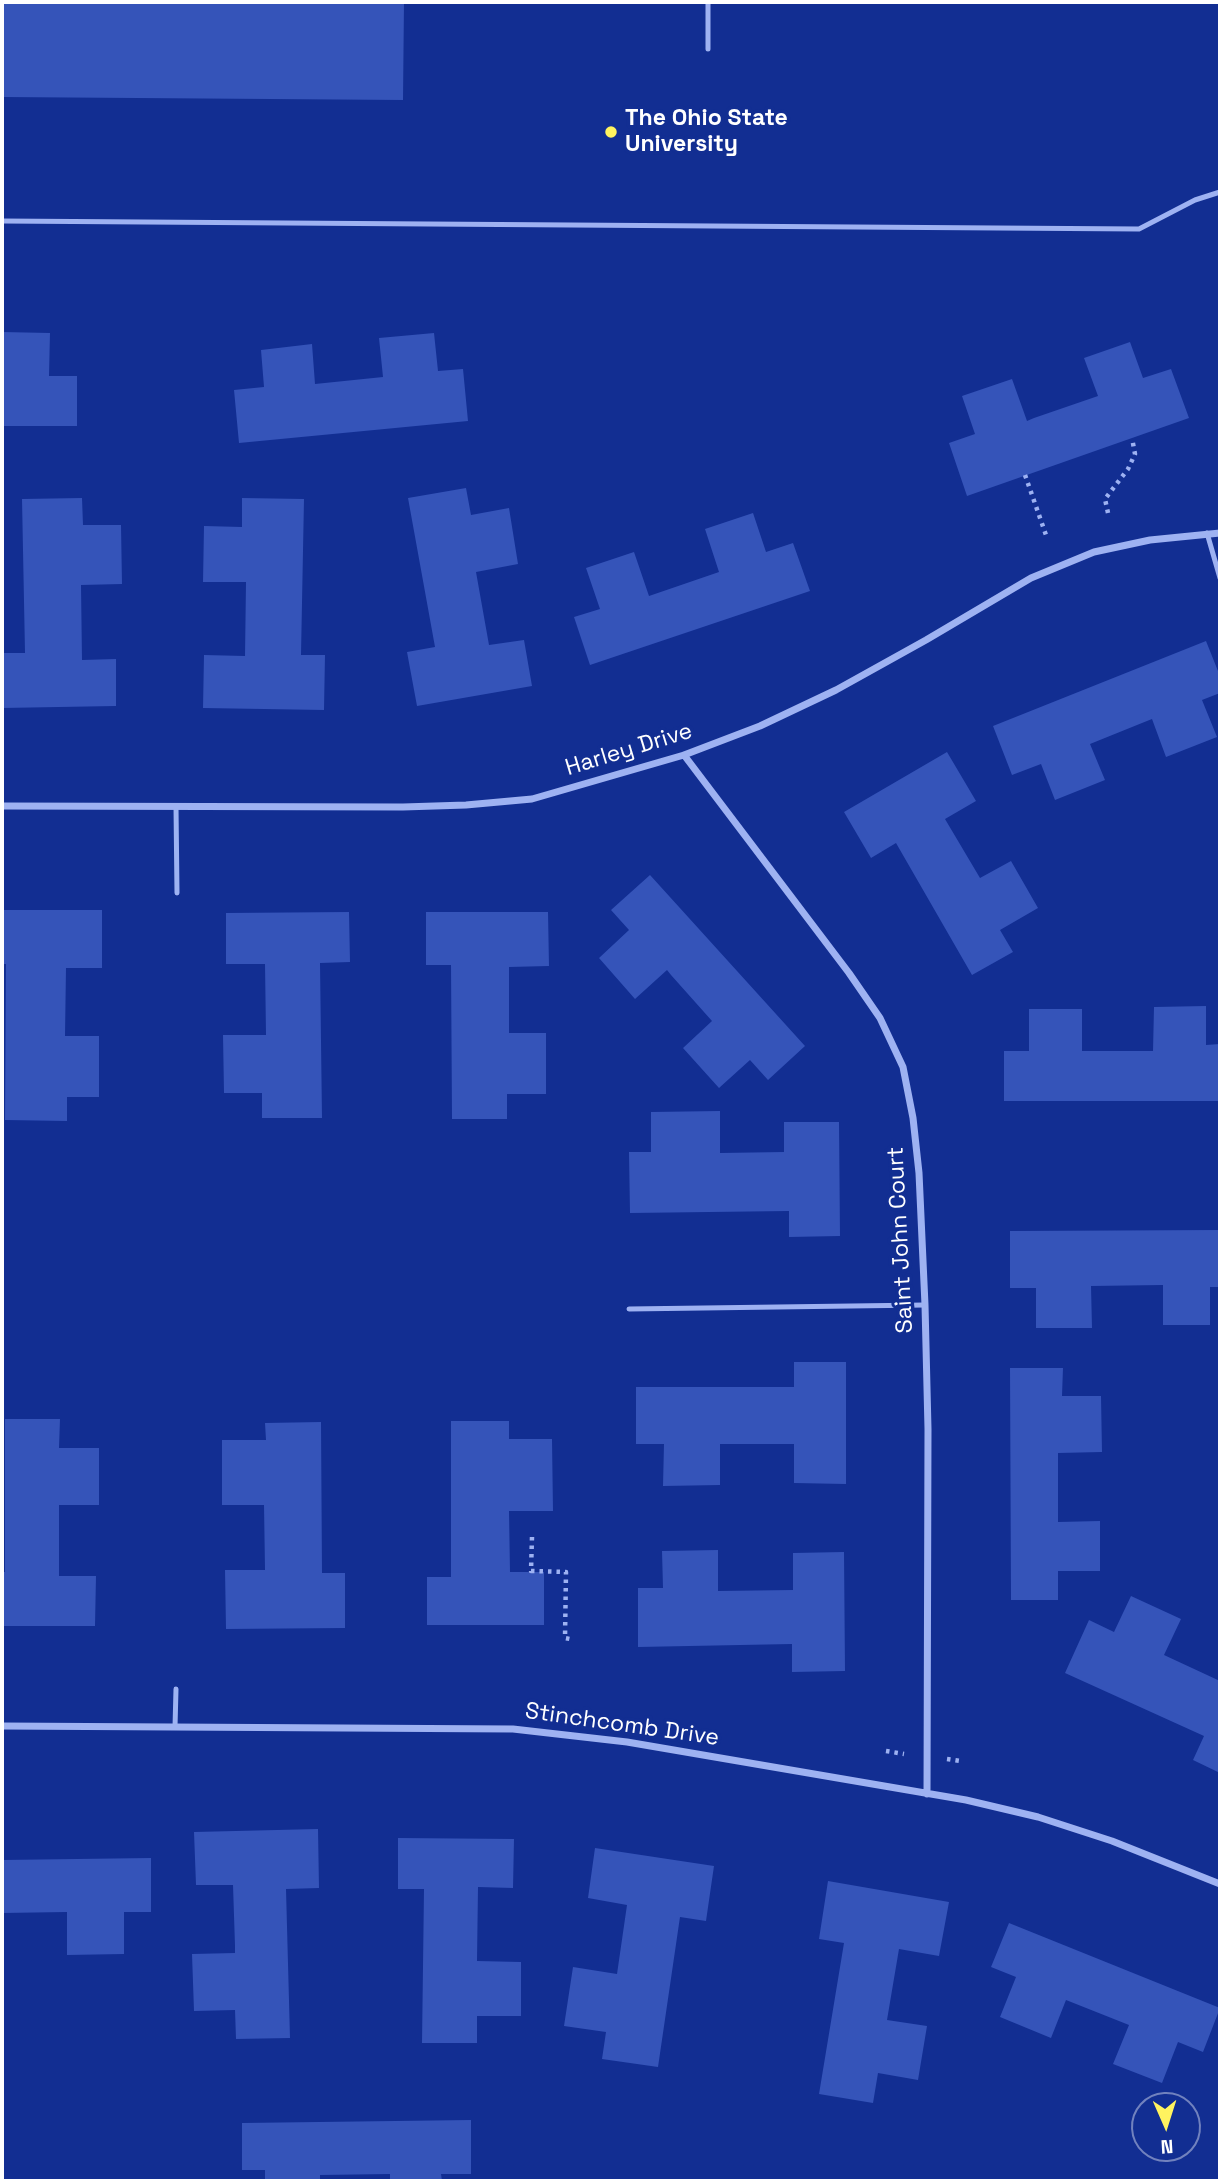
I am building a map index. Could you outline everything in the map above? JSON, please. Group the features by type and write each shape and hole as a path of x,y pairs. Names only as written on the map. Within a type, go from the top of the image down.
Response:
{"street":[{"name":"Harley Drive","path":"2,806 404,807 467,806 532,799 684,755 760,726 836,690 1031,578 1094,552 1150,540 1220,533"},
{"name":"Saint John Court","path":"684,755 880,1018 902,1067 914,1118 925,1305 928,1429 928,1794"},
{"name":"Stinchcomb Drive","path":"2,1726 513,1729 627,1742 928,1794 1038,1817 1112,1841 1220,1884"}],"lane":[{"path":"708,2 708,49"},
{"path":"2,221 1139,229 1195,200 1220,192"},
{"path":"1208,533 1220,578"},
{"path":"176,807 177,893"},
{"path":"629,1309 925,1305"},
{"path":"175,1727 176,1689"}],"path":[{"path":"1108,513 1105,499 1128,469 1135,454 1132,438"},
{"path":"1025,475 1046,535"},
{"path":"532,1537 531,1571 566,1572 565,1638 570,1639"}],"building":[{"path":"2,2 404,2 403,100 2,97"},
{"path":"2,332 50,333 49,376 77,376 77,426 2,426"},
{"path":"434,333 438,371 463,369 468,421 239,443 234,390 264,387 261,350 312,344 315,384 383,377 379,338"},
{"path":"1130,342 1143,378 1171,369 1189,418 967,496 949,443 975,434 962,396 1012,379 1027,421 1098,396 1084,358"},
{"path":"466,488 471,515 509,508 518,564 476,572 489,645 524,640 532,686 417,706 407,652 435,647 408,498"},
{"path":"82,498 83,525 121,525 122,584 81,585 82,660 116,659 116,706 2,708 2,653 25,653 22,499"},
{"path":"242,498 304,499 301,655 325,655 324,710 203,708 204,655 245,656 246,582 203,582 204,526 242,527"},
{"path":"753,513 766,552 793,543 810,591 590,665 574,617 600,609 586,568 634,552 649,596 719,572 705,529"},
{"path":"1206,641 1220,676 1220,693 1202,700 1217,737 1166,757 1152,719 1090,744 1105,780 1055,800 1041,764 1012,775 993,726"},
{"path":"947,752 976,801 945,819 980,878 1011,861 1038,908 1000,930 1013,952 972,975 896,843 871,858 844,812"},
{"path":"650,875 805,1046 768,1080 750,1060 719,1088 683,1048 712,1021 667,970 635,999 599,958 629,930 611,910"},
{"path":"2,910 102,910 102,968 66,968 65,1036 99,1036 99,1097 67,1097 67,1121 5,1120 6,964 2,964"},
{"path":"349,912 350,962 320,963 322,1118 262,1118 262,1093 224,1093 223,1035 266,1035 265,964 226,964 226,913"},
{"path":"426,912 548,912 549,966 509,967 509,1033 546,1033 546,1094 507,1094 507,1119 452,1119 451,965 426,965"},
{"path":"1206,1006 1206,1045 1220,1044 1220,1101 1004,1101 1004,1051 1029,1051 1029,1009 1082,1009 1082,1051 1153,1051 1154,1007"},
{"path":"720,1111 720,1153 784,1152 784,1122 839,1122 840,1236 789,1237 789,1211 630,1213 629,1152 651,1152 651,1112"},
{"path":"1220,1230 1220,1287 1210,1287 1210,1325 1163,1325 1163,1285 1091,1286 1092,1328 1036,1328 1036,1288 1010,1288 1010,1231"},
{"path":"794,1362 846,1362 846,1484 794,1483 794,1444 720,1444 720,1485 663,1486 664,1444 636,1444 636,1387 794,1387"},
{"path":"1010,1368 1063,1368 1062,1396 1101,1396 1102,1452 1058,1453 1058,1522 1100,1521 1100,1571 1058,1571 1058,1600 1011,1600"},
{"path":"5,1419 60,1419 59,1448 99,1448 99,1505 59,1505 59,1576 96,1576 95,1626 2,1626 2,1572 5,1572"},
{"path":"451,1421 509,1421 509,1439 552,1439 553,1511 509,1511 510,1572 544,1572 544,1625 427,1625 427,1577 451,1577"},
{"path":"321,1422 322,1573 345,1573 345,1628 226,1629 225,1570 265,1570 264,1505 222,1505 222,1440 266,1440 265,1423"},
{"path":"718,1550 718,1591 793,1590 793,1553 844,1552 845,1671 792,1672 792,1644 638,1647 638,1588 663,1588 662,1551"},
{"path":"1131,1596 1181,1619 1164,1655 1220,1681 1220,1773 1193,1760 1204,1736 1065,1673 1089,1620 1114,1632"},
{"path":"318,1829 319,1888 286,1889 290,2038 236,2039 235,2010 194,2011 192,1954 235,1953 235,1946 233,1885 196,1885 194,1832"},
{"path":"398,1838 514,1839 513,1888 478,1887 477,1961 521,1962 521,2016 477,2016 477,2043 422,2043 424,1889 398,1889"},
{"path":"595,1848 714,1866 706,1921 680,1917 658,2067 602,2059 606,2032 564,2026 573,1967 617,1974 627,1905 588,1898"},
{"path":"151,1858 151,1912 124,1912 124,1954 67,1955 67,1912 2,1913 2,1860"},
{"path":"828,1881 949,1902 939,1956 899,1949 887,2020 927,2026 918,2080 878,2073 873,2103 819,2094 844,1943 819,1939"},
{"path":"1009,1923 1220,2008 1203,2052 1178,2042 1162,2083 1113,2064 1129,2025 1066,2000 1051,2038 1000,2017 1016,1977 991,1967"},
{"path":"471,2120 471,2174 441,2174 442,2181 390,2181 390,2174 320,2175 320,2181 265,2181 265,2170 242,2170 242,2123"}],"place":[{"name":"The Ohio State University","path":"611,132"}]}
